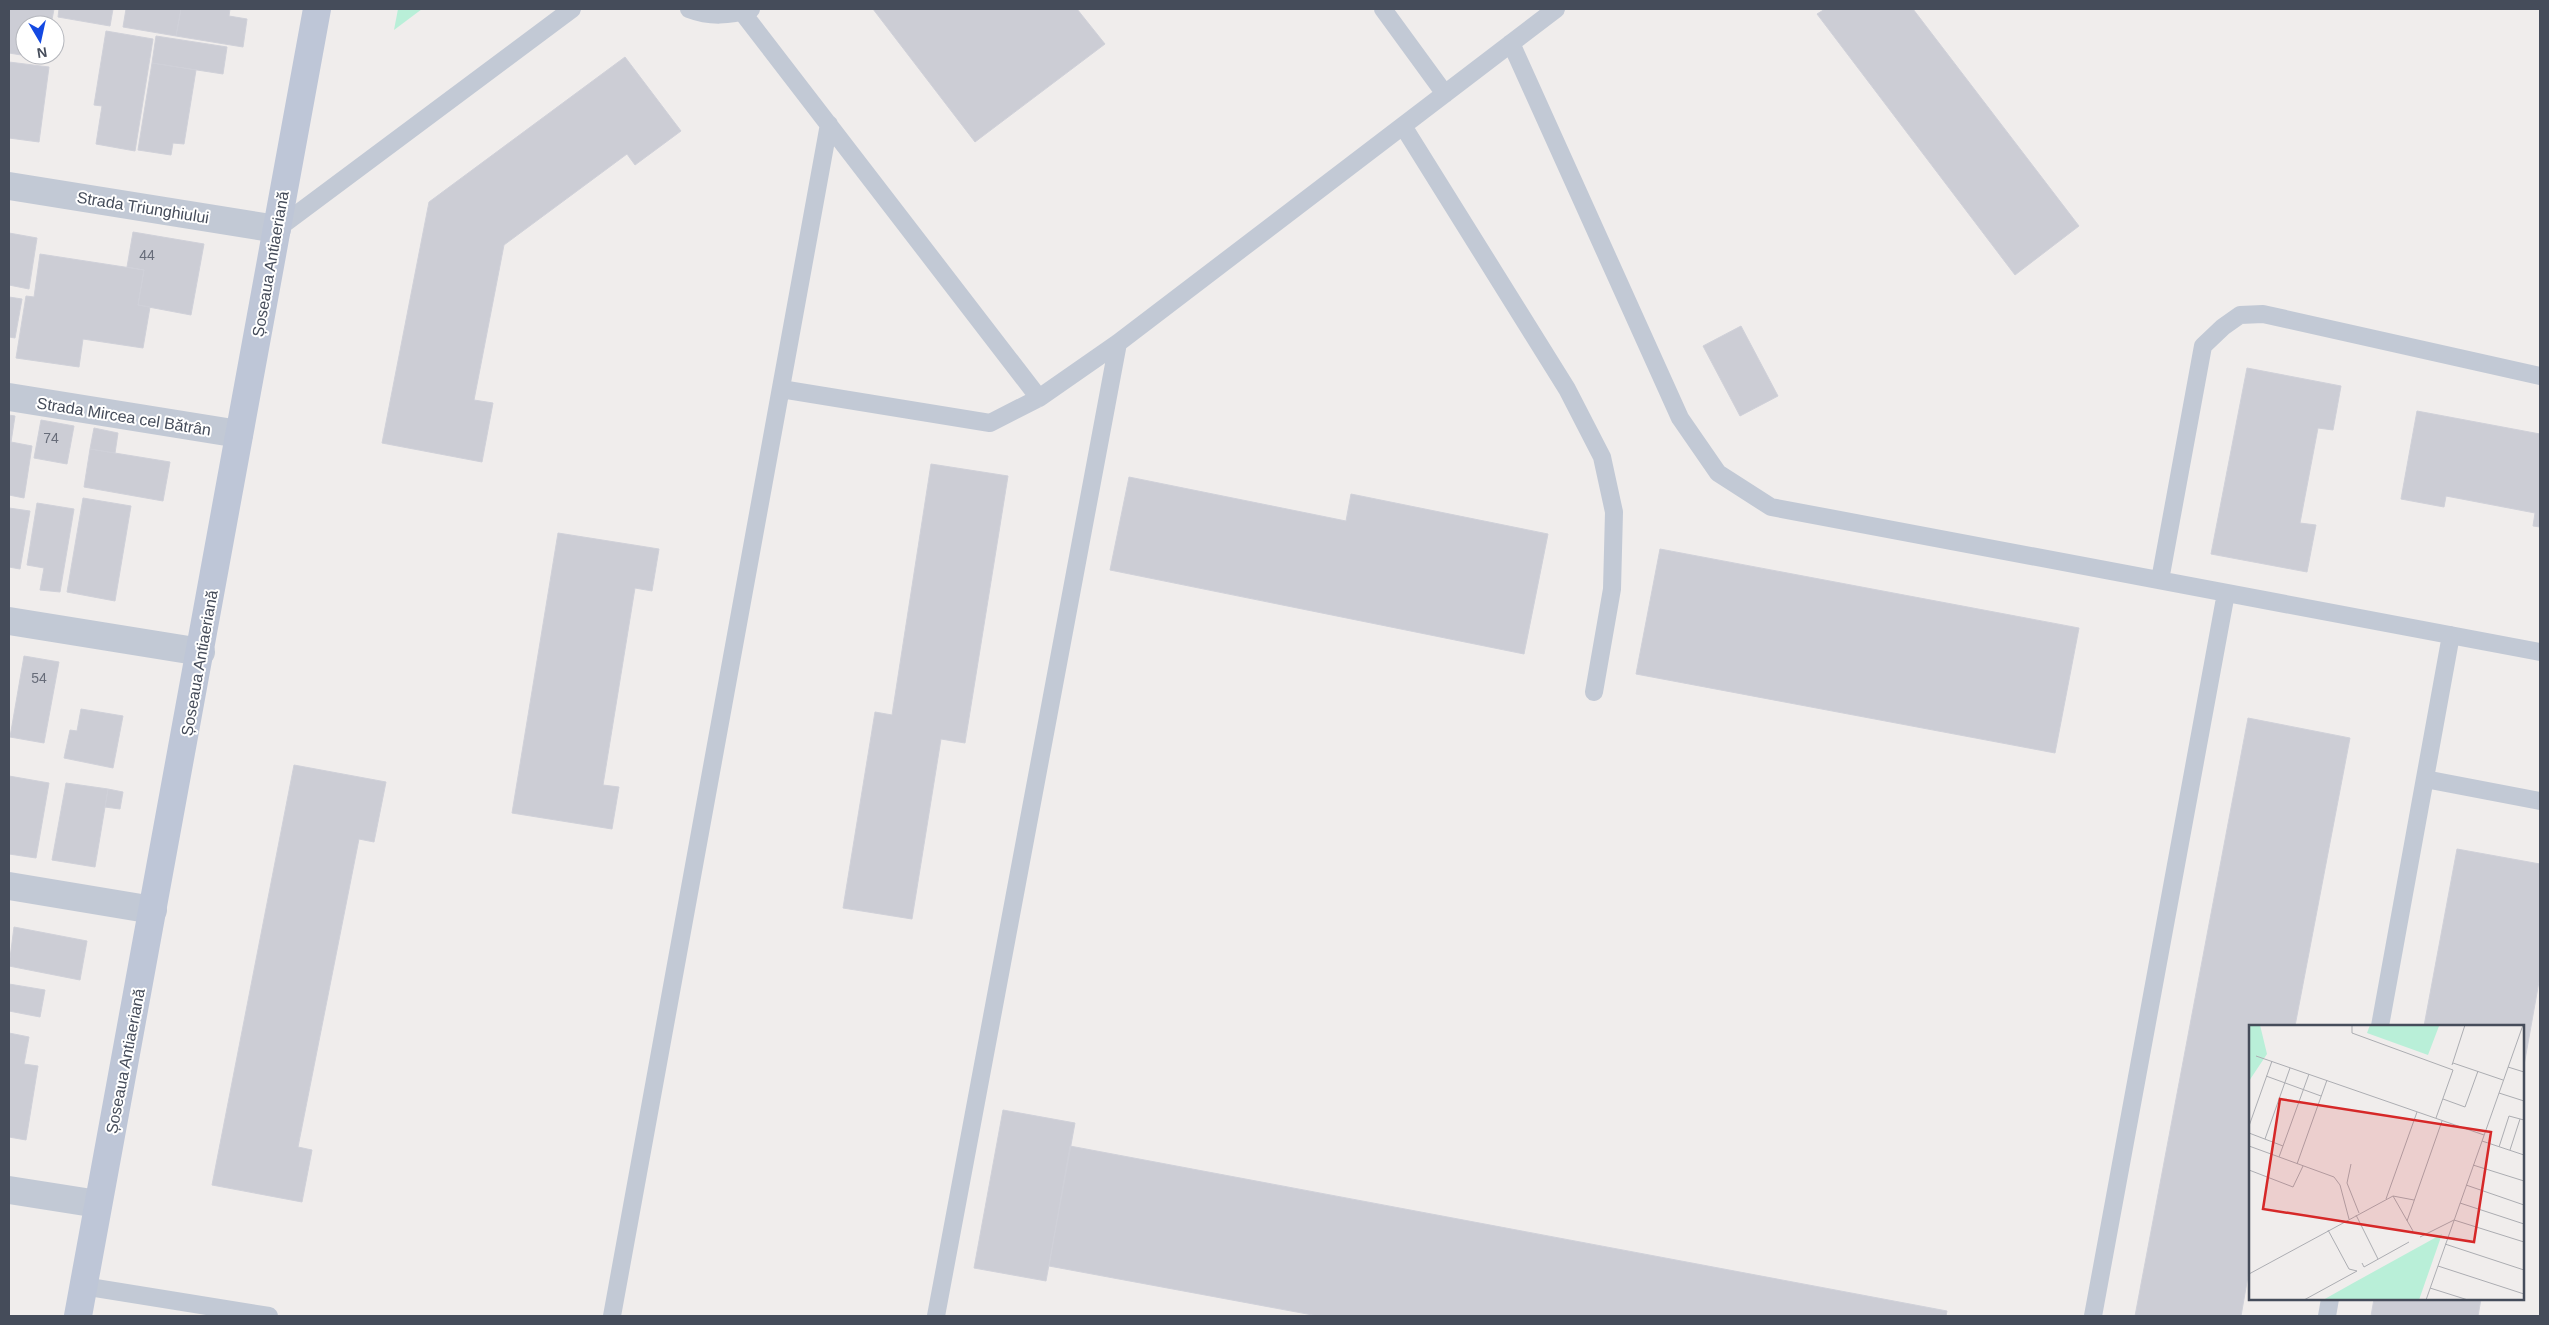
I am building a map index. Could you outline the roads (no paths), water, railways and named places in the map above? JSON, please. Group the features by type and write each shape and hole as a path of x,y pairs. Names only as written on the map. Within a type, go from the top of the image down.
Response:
{"main road":[{"name":"Șoseaua Antiaeriană","path":"78,1316 201,652 317,9"}],"street":[{"name":"Strada Triunghiului","path":"9,186 277,229"},
{"name":"Strada Mircea cel Bătrân","path":"9,397 239,434"},
{"path":"9,621 201,652"},
{"path":"9,886 153,910"},
{"path":"9,1190 98,1204"}],"lane":[{"path":"277,229 572,9"},
{"path":"689,9 704,15 730,15 747,10 829,124 1039,398"},
{"path":"1383,9 1445,94"},
{"path":"781,389 990,423 1039,398 1118,343 1556,9"},
{"path":"1511,43 1680,418 1718,473 1771,507 2540,652"},
{"path":"612,1316 829,124"},
{"path":"1403,126 1567,389 1602,457 1614,512 1612,589 1594,692"},
{"path":"2160,580 2203,346 2223,326 2240,315 2263,314 2540,376"},
{"path":"936,1316 1118,343"},
{"path":"2093,1316 2226,593"},
{"path":"2380,1025 2451,635"},
{"path":"2425,779 2540,801"},
{"path":"83,1286 269,1316"},
{"path":"2327,1316 2330,1300"}]}
